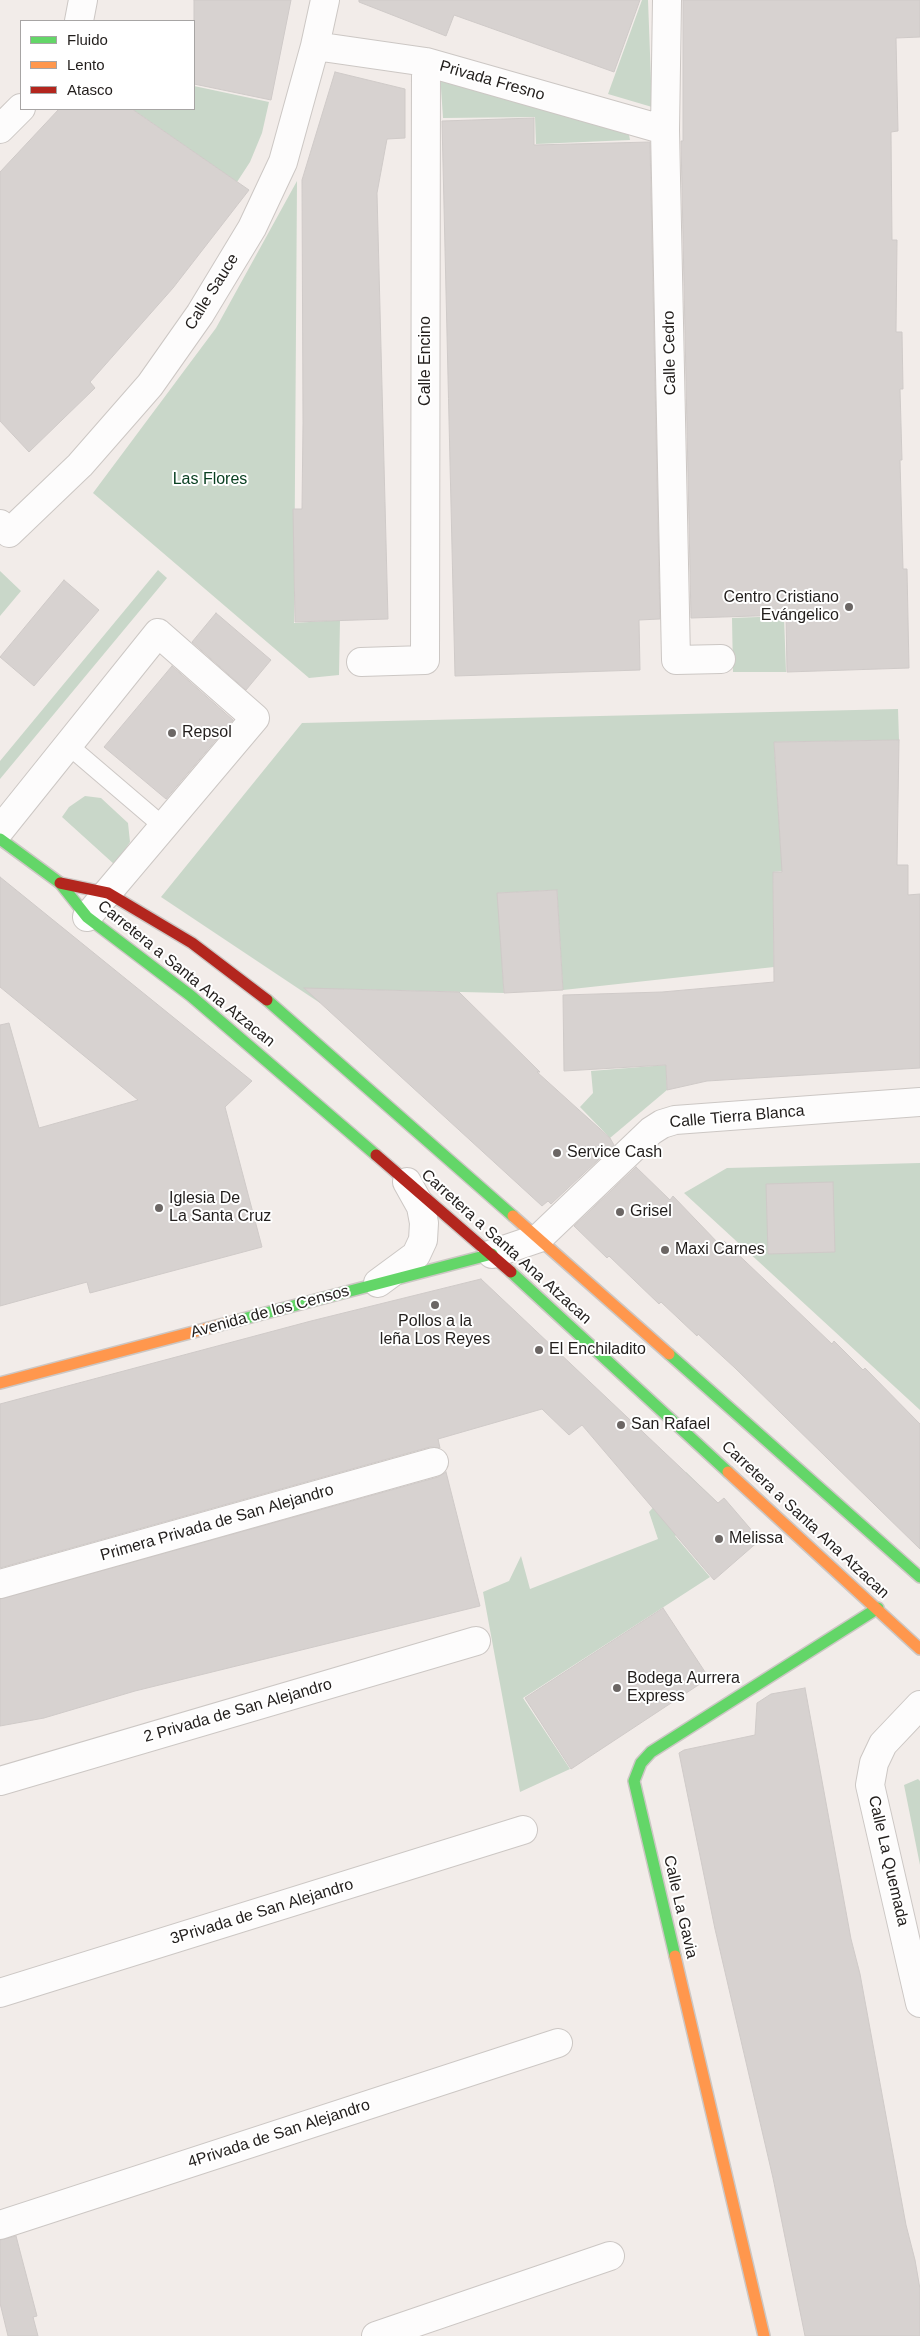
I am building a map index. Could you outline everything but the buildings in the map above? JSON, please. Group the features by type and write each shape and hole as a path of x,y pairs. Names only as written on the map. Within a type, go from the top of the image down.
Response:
{"street":[{"path":"79,20 83,0"},
{"name":"Calle Sauce","path":"5,528 80,465 150,385 200,314 252,228 284,162 316,46 325,0"},
{"name":"Calle Cedro","path":"666,0 665,130 676,660 721,658"},
{"name":"Privada Fresno","path":"316,46 426,62 665,130"},
{"name":"Calle Encino","path":"361,662 425,660 426,62"},
{"path":"0,129 20,109"},
{"path":"0,830 158,633 255,718 87,917"},
{"name":"Carretera a Santa Ana Atzacan","path":"0,839 60,883 87,917 191,996 492,1254 878,1608 920,1649"},
{"name":"Carretera a Santa Ana Atzacan","path":"60,883 108,893 192,943 249,985 539,1238 920,1577"},
{"name":"Calle Tierra Blanca","path":"539,1238 651,1131 662,1124 675,1120 920,1102"},
{"path":"376,1284 416,1255 423,1240 424,1223 421,1207 407,1182"},
{"name":"Avenida de los Censos","path":"0,1383 492,1254 539,1238"},
{"name":"Primera Privada de San Alejandro","path":"0,1584 434,1462"},
{"name":"Calle La Gavia","path":"764,2336 634,1781 640,1763 651,1752 878,1608"},
{"name":"2 Privada de San Alejandro","path":"0,1781 476,1641"},
{"name":"Calle La Quemada","path":"920,1705 883,1744 874,1764 870,1785 920,2003"},
{"name":"3Privada de San Alejandro","path":"0,1994 523,1830"},
{"name":"4Privada de San Alejandro","path":"0,2224 558,2043"},
{"path":"376,2336 610,2256"}],"lane":[{"path":"68,746 164,826"}],"green space":[{"path":"642,0 648,0 652,107 608,94"},
{"path":"440,73 629,135 630,140 536,144 535,117 443,118"},
{"path":"195,86 269,102 262,133 250,162 237,182 133,110 195,110"},
{"name":"Las Flores","path":"297,181 294,623 340,620 339,675 309,678 93,493 216,328"},
{"path":"158,570 167,578 0,779 0,761"},
{"path":"0,571 21,591 0,616"},
{"path":"784,616 786,672 733,672 732,618"},
{"path":"898,709 899,740 774,742 781,850 885,842 887,861 773,872 774,967 563,990 557,890 498,893 504,993 335,989 320,1003 161,897 302,723"},
{"path":"85,796 101,798 128,823 130,842 115,865 62,817 69,807"},
{"path":"666,1065 667,1090 610,1138 580,1107 593,1093 591,1071"},
{"path":"920,1163 920,1410 684,1193 727,1168"},
{"path":"686,1472 716,1501 675,1536 710,1577 523,1698 570,1769 520,1792 483,1592 509,1581 521,1556 530,1589 658,1539 649,1512"},
{"path":"918,1779 920,1781 920,1865 904,1785"}],"traffic: fast":[{"path":"0,839 60,883 87,917 191,996 376,1155"},
{"path":"267,1000 513,1216"},
{"path":"239,1320 492,1254"},
{"path":"511,1272 728,1472"},
{"path":"669,1354 920,1577"},
{"path":"675,1956 634,1781 641,1763 651,1752 878,1608"}],"traffic: slow":[{"path":"513,1216 669,1354"},
{"path":"0,1383 239,1320"},
{"path":"728,1472 920,1649"},
{"path":"675,1956 764,2336"}],"traffic: jam":[{"path":"60,883 108,893 192,943 267,1000"},
{"path":"376,1155 511,1272"}],"place":[{"name":"Centro Cristiano Evángelico","path":"849,607"},
{"name":"Repsol","path":"172,733"},
{"name":"Service Cash","path":"557,1153"},
{"name":"Iglesia De La Santa Cruz","path":"159,1208"},
{"name":"Grisel","path":"620,1212"},
{"name":"Maxi Carnes","path":"665,1250"},
{"name":"Pollos a la leña Los Reyes","path":"435,1305"},
{"name":"El Enchiladito","path":"539,1350"},
{"name":"San Rafael","path":"621,1425"},
{"name":"Melissa","path":"719,1539"},
{"name":"Bodega Aurrera Express","path":"617,1688"}]}
